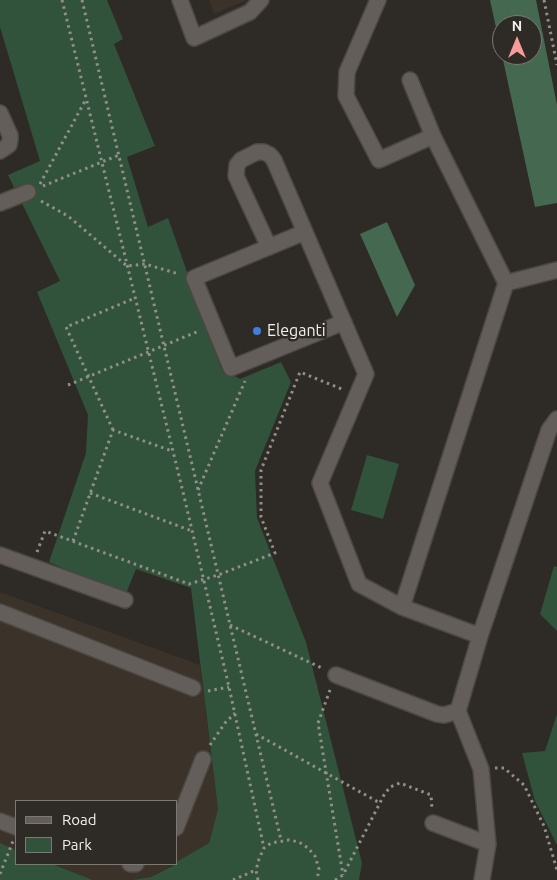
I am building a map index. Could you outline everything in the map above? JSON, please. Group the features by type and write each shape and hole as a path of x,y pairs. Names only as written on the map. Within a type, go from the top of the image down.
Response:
{"lane":[{"path":"180,0 194,38 250,12 261,0"},
{"path":"378,0 347,72 346,96 379,160 433,136"},
{"path":"402,607 506,283 433,136 410,80"},
{"path":"0,113 10,136 9,145 0,151"},
{"path":"269,247 236,176 237,165 241,160 257,152 264,152 274,160 366,374 320,483 359,584 402,607 480,636"},
{"path":"0,203 25,193"},
{"path":"305,232 194,278 231,368 344,322"},
{"path":"506,283 557,270"},
{"path":"482,880 488,844 481,768 458,711 480,636 549,430 557,419"},
{"path":"0,555 125,600"},
{"path":"0,612 193,688"},
{"path":"336,675 437,714 444,715 458,711"},
{"path":"178,823 203,759"},
{"path":"0,821 15,833"},
{"path":"434,823 488,844"}],"path":[{"path":"62,0 192,532 235,713 264,848"},
{"path":"82,0 281,840"},
{"path":"544,0 557,65"},
{"path":"86,98 38,188 119,155"},
{"path":"25,193 68,216 127,266 145,264 194,278"},
{"path":"73,541 113,430 66,328 135,298"},
{"path":"68,384 213,325"},
{"path":"198,490 255,358"},
{"path":"31,566 45,530 189,584 275,553 261,517 261,470 300,372 357,396"},
{"path":"113,430 172,451"},
{"path":"90,493 192,532"},
{"path":"230,625 336,675 318,722 343,875"},
{"path":"203,759 215,735 235,713"},
{"path":"255,733 380,803"},
{"path":"481,768 504,768 524,785 544,826 557,870"},
{"path":"335,880 343,875 390,787 400,783 431,795 434,823"},
{"path":"0,874 15,833"},
{"path":"258,880 256,870 264,848 271,843 281,840 299,842 308,848 315,856 319,869 318,880"},
{"path":"233,880 256,870"}],"shaded area":[{"path":"209,0 247,0 214,14"},
{"path":"0,592 200,665 218,809 209,843 178,861 178,800 15,800 15,850 0,843"},
{"path":"55,865 172,865 151,877 132,880 93,880"}],"green space":[{"path":"0,0 107,0 123,39 114,44 155,146 127,157 148,227 168,218 221,368 240,379 281,362 291,382 255,471 257,518 306,642 362,863 359,880 132,880 151,877 174,865 178,865 178,861 209,843 218,809 191,588 136,569 125,596 49,562 86,453 88,415 37,292 60,281 8,175 40,161 0,27"},
{"path":"490,0 536,0 539,15 493,15"},
{"path":"542,30 557,105 557,203 535,207 504,65 542,65"},
{"path":"387,222 415,285 397,317 360,234"},
{"path":"367,455 399,464 383,519 351,510"},
{"path":"554,566 557,567 557,631 540,614"},
{"path":"557,714 557,845 535,801 522,753 545,751"},
{"path":"0,843 15,850 15,865 55,865 93,880 0,880"}],"place":[{"name":"Eleganti","path":"257,331"}]}
